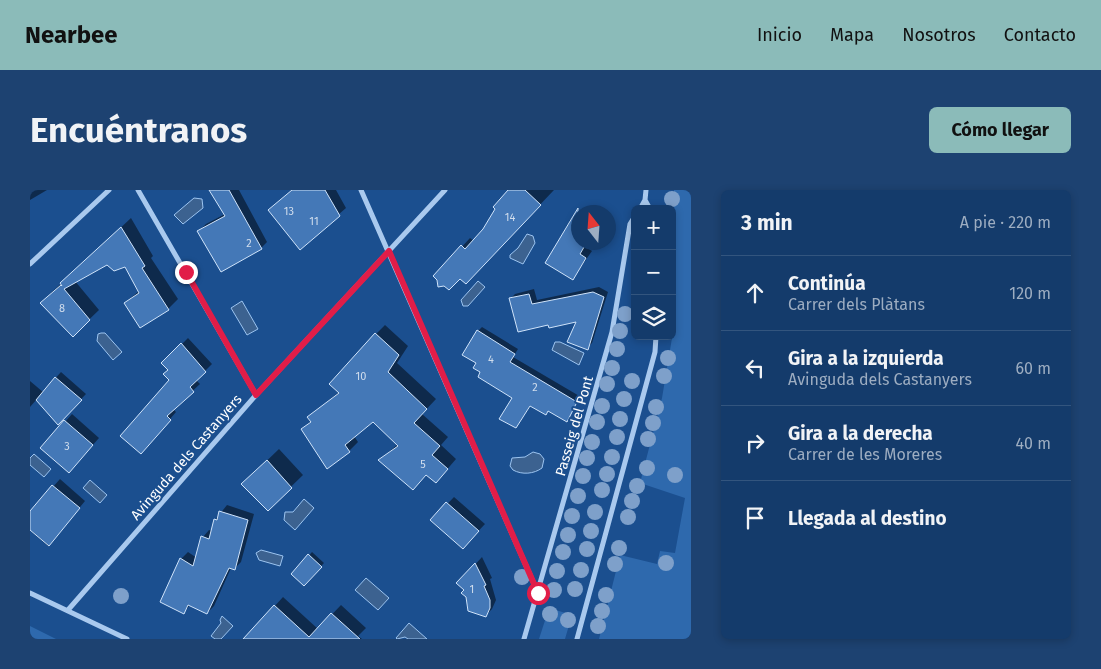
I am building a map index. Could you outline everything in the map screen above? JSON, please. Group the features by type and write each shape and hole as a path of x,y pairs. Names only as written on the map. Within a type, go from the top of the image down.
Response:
{"street":[{"path":"30,264 110,190"},
{"path":"138,190 256,395"},
{"path":"361,190 538,593"},
{"name":"Avinguda dels Castanyers","path":"68,610 256,395 445,190"},
{"path":"646,190 648,205"},
{"path":"643,205 646,200"},
{"name":"Passeig del Pont","path":"524,639 612,332 631,222"},
{"path":"577,639 655,352 656,340"},
{"path":"30,593 127,639"}],"shaded area":[{"path":"674,190 691,190 691,639 599,639 620,555 657,564 660,551 675,553 685,498 640,483 662,398 672,340 676,340 676,205 674,205"},
{"path":"194,198 202,199 203,208 183,224 174,215"},
{"path":"527,234 533,236 535,243 523,264 510,258 510,255 518,248"},
{"path":"478,281 485,287 468,306 463,306 461,300"},
{"path":"242,301 258,329 247,335 231,308"},
{"path":"105,333 122,352 113,360 97,341 98,334"},
{"path":"555,342 560,342 584,353 579,365 552,350"},
{"path":"533,452 540,454 544,459 542,468 539,470 520,473 513,470 510,466 512,458 525,457"},
{"path":"34,454 51,469 44,477 30,465 30,458"},
{"path":"90,480 107,495 100,503 83,488"},
{"path":"304,499 314,508 295,530 284,520 285,512 293,512"},
{"path":"261,550 283,556 280,566 259,560 256,553"},
{"path":"366,578 389,598 378,610 355,590"},
{"path":"549,608 572,615 565,639 539,639"},
{"path":"222,616 233,626 221,639 215,639 211,636 221,623"},
{"path":"409,623 427,639 408,639 405,637 397,639"},
{"path":"30,626 56,639 30,639"}],"building":[{"path":"209,190 229,190 262,249 221,272 197,231 225,216"},
{"path":"292,190 325,190 340,216 300,250 268,210"},
{"path":"508,190 525,190 541,205 466,284 460,279 449,290 444,286 438,287 437,280 433,276 461,245 465,249 483,229 495,209 493,207"},
{"path":"571,220 571,250 582,250 580,254 586,258 573,280 545,263"},
{"path":"121,227 145,266 142,268 169,310 140,328 124,303 139,293 125,267 114,271 107,265 64,289 90,320 73,337 40,303 62,286 60,283"},
{"path":"593,292 604,297 588,350 567,342 576,322 549,328 548,325 518,332 509,298 529,294 532,304"},
{"path":"477,330 515,354 510,362 577,402 567,422 548,411 546,415 530,406 516,428 499,419 512,398 478,377 480,372 473,368 476,363 462,355"},
{"path":"375,333 399,355 388,372 427,409 414,423 440,446 432,455 448,469 436,483 426,475 413,490 378,460 398,446 373,422 345,445 350,452 327,469 301,429 311,422 307,417 339,393 329,384"},
{"path":"181,343 206,372 190,387 194,392 167,416 171,420 141,454 120,436 169,380 163,374 168,370 161,363"},
{"path":"55,377 82,400 58,425 36,400"},
{"path":"64,420 93,445 69,473 40,448"},
{"path":"267,460 292,488 268,511 241,484"},
{"path":"52,485 80,508 49,546 30,530 30,511"},
{"path":"446,502 479,531 463,549 430,520"},
{"path":"219,511 248,520 235,570 229,568 207,614 188,605 184,614 160,602 180,558 193,566 201,536 209,539 214,519 217,520"},
{"path":"308,554 322,567 304,586 291,574"},
{"path":"475,563 486,585 484,586 490,600 490,608 486,617 468,611 466,597 461,593 464,590 456,583"},
{"path":"274,605 309,637 331,613 360,639 243,639"}],"route":[{"path":"186,272 256,395 389,251 538,593"}]}
